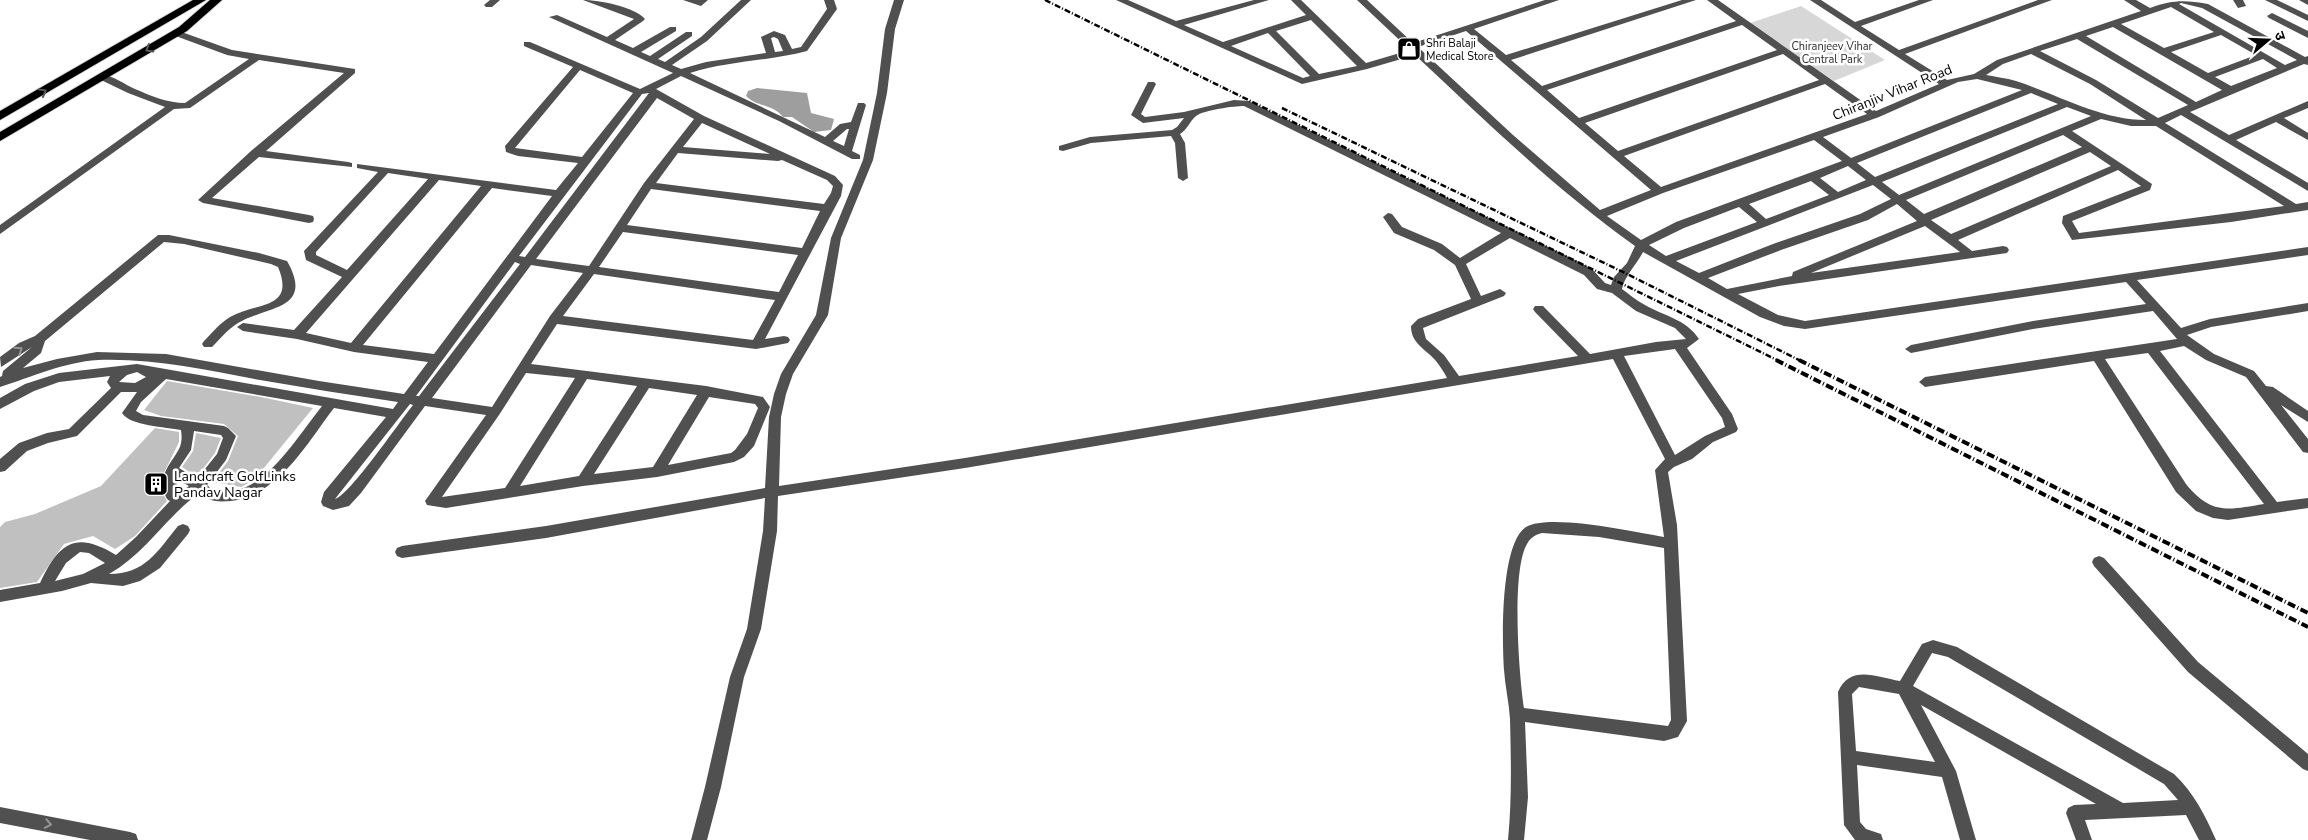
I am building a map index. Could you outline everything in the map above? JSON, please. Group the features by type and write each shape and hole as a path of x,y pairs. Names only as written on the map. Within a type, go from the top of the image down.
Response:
{"highway":[{"path":"0,116 201,0"},
{"path":"0,137 176,33 217,0"},
{"path":"86,68 102,77"}],"street":[{"path":"588,0 640,19 608,41"},
{"path":"688,0 701,3 703,0"},
{"path":"665,66 704,39 746,0"},
{"path":"647,92 526,261 356,489 344,502 333,505 328,502 329,496 396,414 585,161 647,92 679,73 706,66 789,53 804,48 832,9 829,0"},
{"path":"699,840 738,676 746,646 754,629 770,531 776,417 780,394 787,374 822,315 836,238 868,160 882,93 890,30 899,0"},
{"path":"1121,0 1302,81 1364,67 1468,28 1554,0"},
{"path":"1133,5 1152,0"},
{"path":"1177,24 1264,0"},
{"path":"1296,0 1364,67"},
{"path":"1362,0 1509,137 1599,215 1666,261 1777,320 1791,325 1805,325 2308,250"},
{"path":"1503,59 1691,0"},
{"path":"1712,0 1875,115"},
{"path":"1815,0 1946,84"},
{"path":"1854,25 1928,0"},
{"path":"1898,54 2047,0"},
{"path":"2129,0 2149,11"},
{"path":"1977,76 2000,62 2034,52 2181,0 2205,6 2307,61"},
{"path":"2270,0 2308,18"},
{"path":"2304,0 2308,2"},
{"path":"2173,4 2286,69"},
{"path":"1223,45 1313,16"},
{"path":"2272,16 2308,34"},
{"path":"554,17 697,80 852,155 855,125 861,106"},
{"path":"1539,90 1742,22"},
{"path":"2113,23 2230,90"},
{"path":"1468,28 1659,191"},
{"path":"634,52 673,29"},
{"path":"1270,30 1317,78"},
{"path":"2163,52 2222,32"},
{"path":"176,33 230,53 352,71 203,200 308,219"},
{"path":"651,59 689,34"},
{"path":"772,56 766,37 774,34 782,37 789,53"},
{"path":"2078,35 2196,106"},
{"path":"527,44 647,92 831,178 838,185 838,193 826,208 783,297 756,344"},
{"path":"1577,122 1783,51"},
{"path":"2034,52 2092,82 2294,208"},
{"path":"2206,77 2263,56"},
{"path":"102,77 131,92 172,106 187,106 256,57"},
{"name":"Chiranjiv Vihar Road","path":"1599,215 1659,191 1817,137 1875,115 1946,84 1977,76 2012,83 2100,116 2131,123 2156,123 2230,90 2307,61"},
{"path":"579,66 510,146 510,150 518,153 585,161"},
{"path":"1616,155 1826,80"},
{"path":"402,552 536,533 771,492 965,463 1588,360 1656,346 1687,344 1693,339 1679,325 1640,308 1616,290 1601,286 1588,272 1571,263 1246,103 1234,102 1194,112 1143,120 1138,118 1136,115 1151,84"},
{"path":"1616,290 1618,280 1631,264 1642,244 1680,225 1812,177 2030,90"},
{"path":"1666,261 1837,196 2066,104"},
{"path":"0,230 172,106"},
{"path":"2230,139 2306,107"},
{"path":"1063,148 1097,139 1174,133 1181,129 1194,112"},
{"path":"2184,112 2308,188"},
{"path":"1698,278 1777,247 1864,217 1898,200 2100,116"},
{"path":"523,368 584,374 759,400 763,403 763,412 747,447 741,454 734,457 657,472 582,481 446,503 432,501 495,412 554,319 591,271 648,185 700,118"},
{"path":"2277,118 2308,137"},
{"path":"826,141 844,126 855,125"},
{"path":"2064,131 2147,184 2146,188 2067,218 2067,223 2076,237 2231,218 2308,206"},
{"path":"1174,133 1179,137 1183,178"},
{"path":"1817,137 1969,254"},
{"path":"1779,282 1921,223 1924,219 2090,148"},
{"path":"675,150 788,158"},
{"path":"256,153 348,165"},
{"path":"361,166 560,194"},
{"path":"1950,239 2119,166"},
{"path":"348,276 316,261 310,257 310,251 386,170"},
{"path":"297,335 436,177"},
{"path":"1812,177 1837,196"},
{"path":"354,348 489,184"},
{"path":"648,185 826,208"},
{"path":"1741,203 1764,223"},
{"path":"1388,217 1398,230 1438,247 1460,263 1478,301"},
{"path":"619,228 805,252"},
{"path":"1460,263 1510,233"},
{"path":"3,372 37,350 39,339 162,238 177,238 217,249 267,258 283,264 289,280 287,297 272,307 236,319 208,344"},
{"path":"1726,293 1779,282 2003,250"},
{"path":"511,259 783,297"},
{"path":"2128,277 2183,337 2210,357 2250,374 2308,448"},
{"path":"1456,381 1440,358 1421,341 1416,332 1417,326 1422,322 1500,293"},
{"path":"1911,349 2033,325 2155,306"},
{"path":"1925,382 2151,348 2183,337 2210,323 2308,307"},
{"path":"1539,309 1588,360"},
{"path":"554,319 756,344 784,340"},
{"path":"242,326 297,335 354,348 437,360"},
{"path":"1517,714 1664,734 1672,732 1679,721 1680,706 1675,656 1671,544 1672,525 1663,492 1661,470 1672,461 1687,455 1709,439 1732,429 1728,417 1680,345"},
{"path":"2151,348 2274,508"},
{"path":"1617,354 1672,461"},
{"path":"3,372 97,356 166,358 319,386 495,412"},
{"path":"2097,356 2190,500 2217,515 2308,503"},
{"path":"157,374 145,384 132,388 119,387 113,382 116,375 137,368 157,374 396,414"},
{"path":"0,404 36,383 61,376 104,370 124,371"},
{"path":"0,596 91,576 116,562 150,534 180,500 199,486 228,448 230,436 224,431 141,419 128,413 136,399 157,374"},
{"path":"509,493 584,374"},
{"path":"582,481 646,383"},
{"path":"2259,384 2308,417"},
{"path":"0,467 28,444 73,433 119,387"},
{"path":"657,472 706,391"},
{"path":"172,470 213,497 251,491 272,476 331,403"},
{"path":"180,500 172,496 169,481 172,470 189,443 187,426"},
{"path":"1516,840 1520,797 1517,714 1511,669 1512,571 1522,542 1531,530 1546,527 1607,533 1671,544"},
{"path":"91,576 105,580 146,574 183,530"},
{"path":"45,587 54,567 61,559 75,549 87,546 116,562"},
{"path":"2099,562 2193,667 2308,764"},
{"path":"1904,688 1927,648 1933,646 1952,652 2169,779 2183,793 2192,807 2208,840"},
{"path":"1875,840 1861,835 1852,825 1845,692 1851,684 1858,680 1904,688 2122,811"},
{"path":"1904,688 1948,771 1968,840"},
{"path":"1848,757 1948,771"},
{"path":"2084,840 2074,813 2192,807"},
{"path":"0,815 130,840"}],"green space":[{"name":"Chiranjeev Vihar Central Park","path":"1801,6 1885,60 1834,81 1747,24"}],"shaded area":[{"path":"757,88 807,93 811,113 834,119 831,130 814,132 792,117 783,117 775,110 750,100 746,96 748,91"}],"building":[{"path":"167,381 313,408 254,480 241,487 211,483 228,461 238,436 224,424 161,416 144,410"},
{"path":"155,428 179,432 179,442 161,479 162,492 167,501 135,536 115,549 93,536 64,544 37,582 0,588 0,527 5,522 35,514 101,486"},
{"path":"196,433 221,438 215,453 197,477 182,467 193,451"}],"railway":[{"path":"1045,0 1779,361"},
{"path":"1282,108 1625,273 1799,360"},
{"path":"1776,360 2308,627"},
{"path":"1799,360 2308,613"}],"place":[{"name":"Shri Balaji Medical Store","path":"1409,49"},
{"name":"Landcraft GolfLinks Pandav Nagar","path":"156,484"}]}
